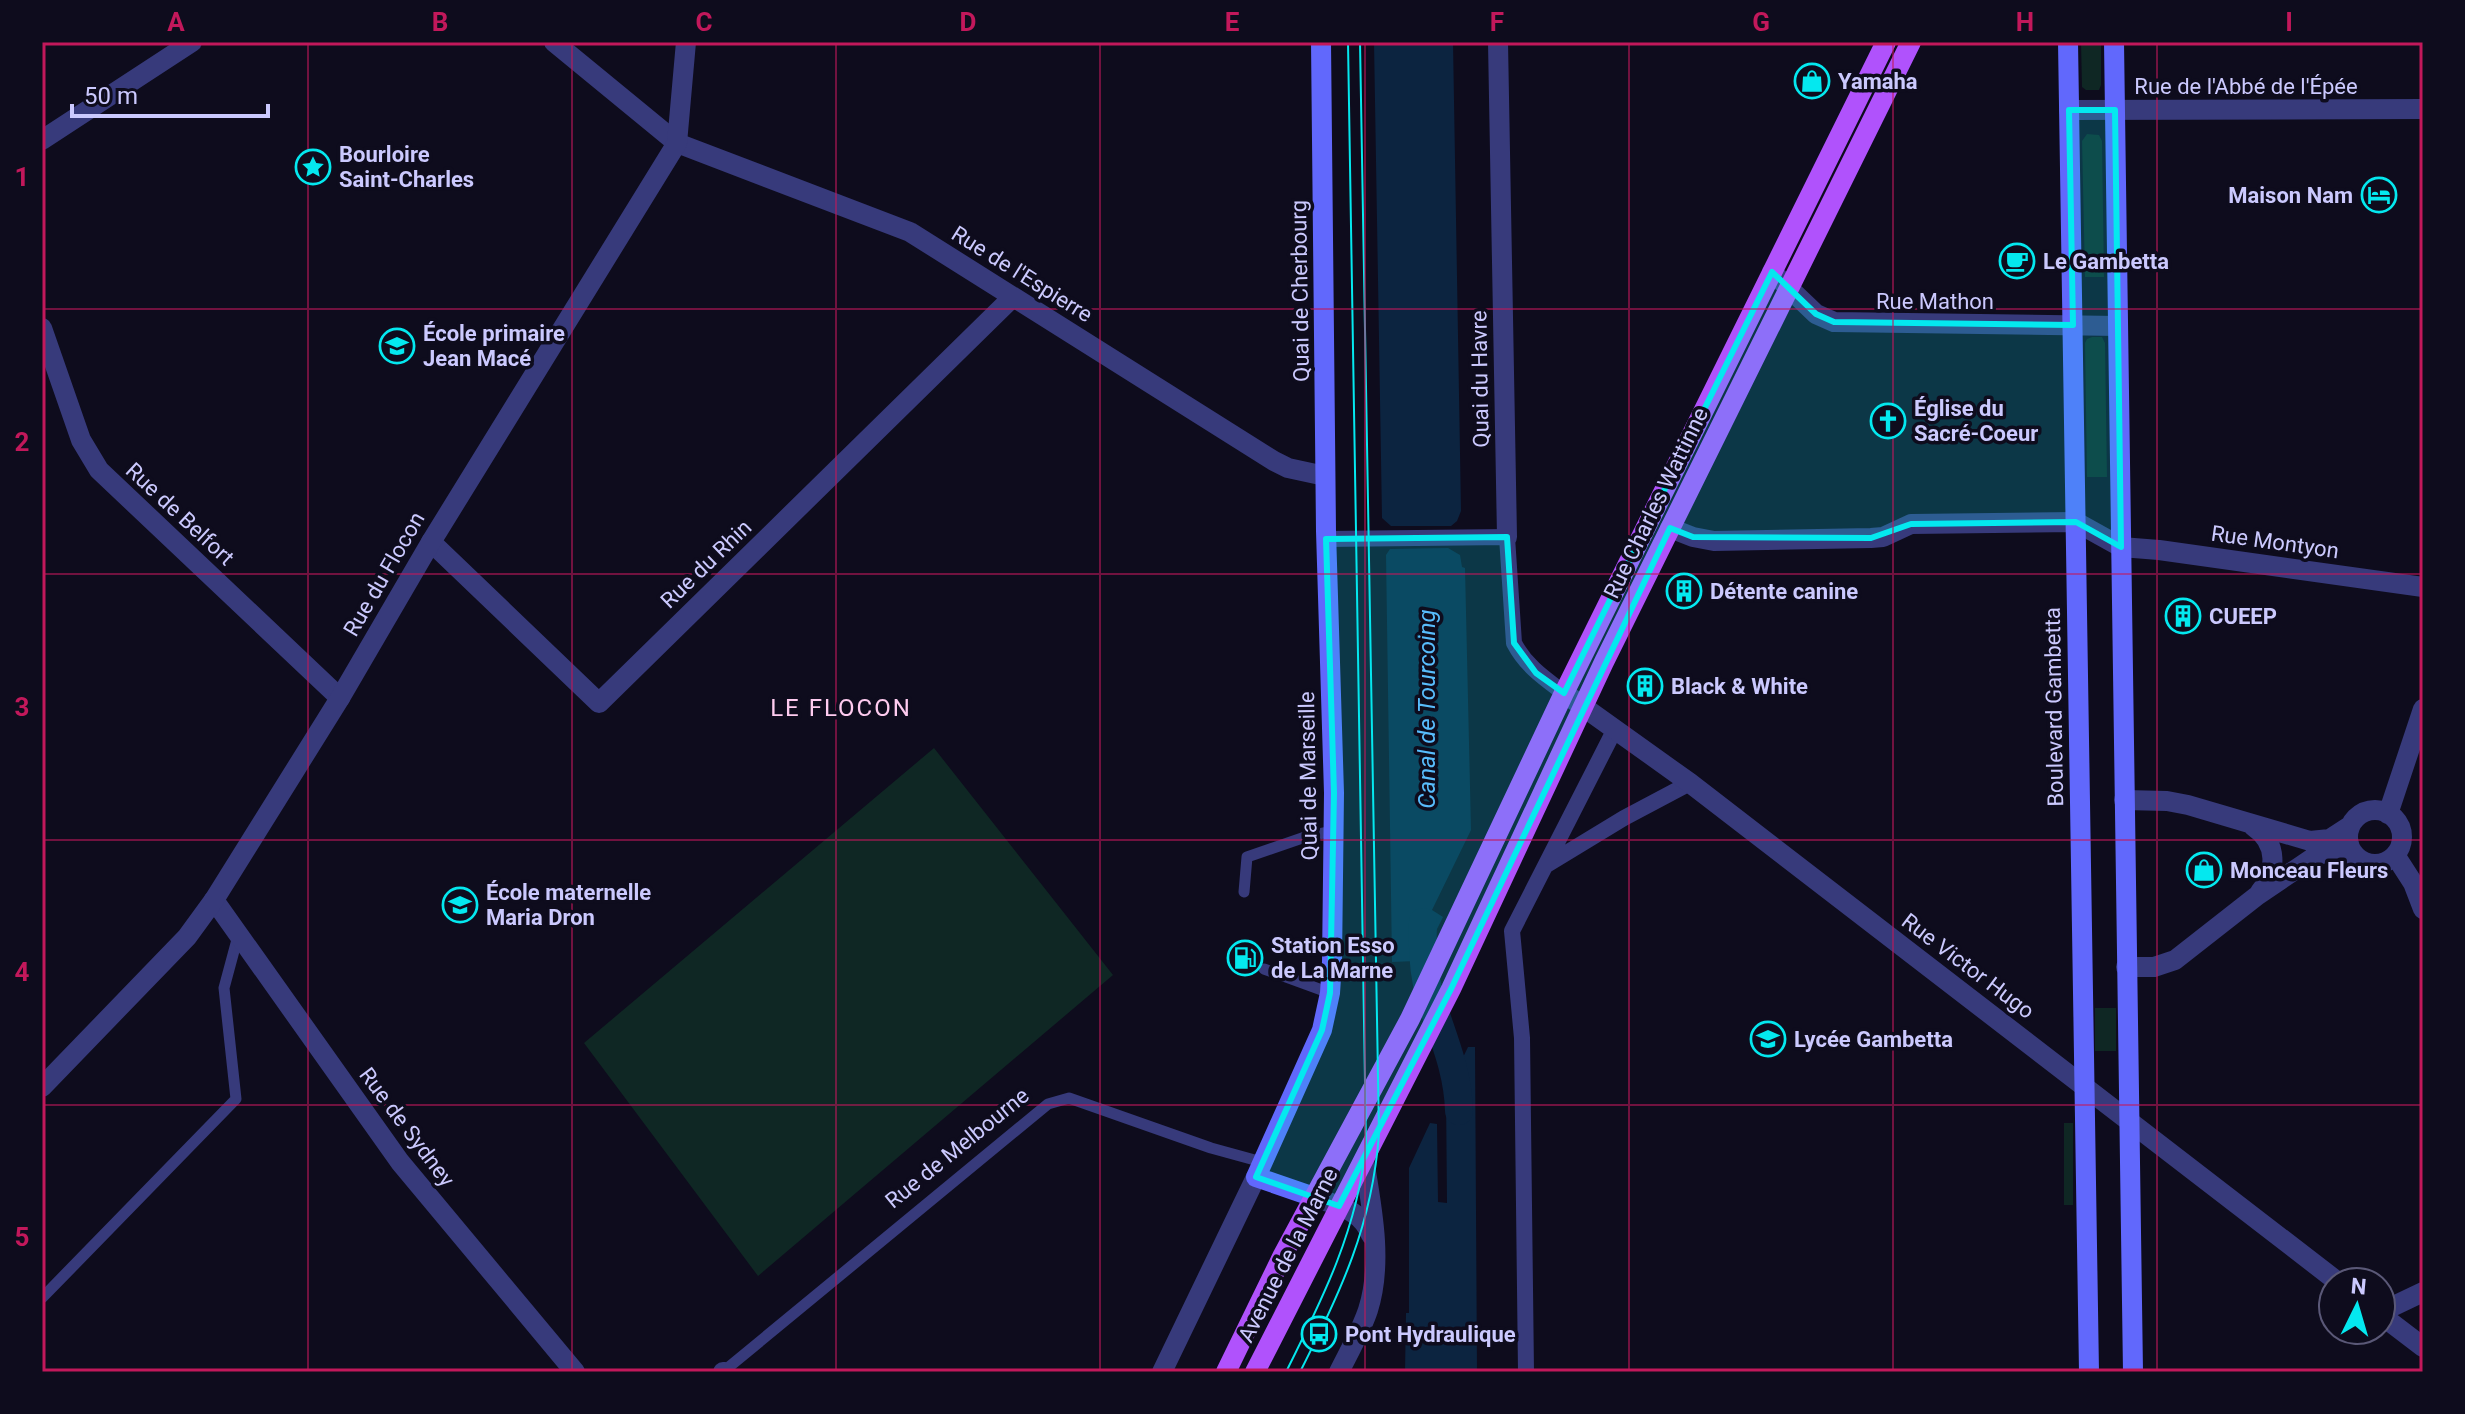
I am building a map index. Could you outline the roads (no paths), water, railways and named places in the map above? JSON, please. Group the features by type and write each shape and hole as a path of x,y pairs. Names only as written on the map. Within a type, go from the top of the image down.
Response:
{"main road":[{"name":"Quai de Cherbourg","path":"1321,42 1326,539"},
{"name":"Rue Charles Wattinne","path":"1410,1019 1564,693 1886,42"},
{"name":"Rue Charles Wattinne","path":"1412,1066 1583,706 1911,42"},
{"name":"Boulevard Gambetta","path":"2068,42 2089,1372"},
{"path":"2114,42 2133,1372"},
{"name":"Quai de Marseille","path":"1326,539 1334,831 1328,1003"},
{"path":"1259,1169 1328,1003"},
{"name":"Avenue de la Marne","path":"1226,1372 1314,1197 1410,1019"},
{"name":"Avenue de la Marne","path":"1255,1372 1412,1066"},
{"name":"Avenue de la Marne","path":"1259,1169 1314,1197"}],"street":[{"path":"42,140 192,42"},
{"name":"Rue de l'Espierre","path":"554,42 677,143 734,167 896,225 1274,461 1288,468 1325,476"},
{"name":"Rue du Flocon","path":"42,1087 187,937 214,900 340,698 431,542 677,143 686,42"},
{"name":"Quai du Havre","path":"1498,42 1507,537 1514,643 1519,654 1536,673 1564,693"},
{"name":"Rue de l'Abbé de l'Épée","path":"2069,110 2423,109"},
{"name":"Rue Mathon","path":"1772,272 1816,314 1834,322 2118,326"},
{"name":"Rue du Rhin","path":"431,542 599,703 1013,297"},
{"name":"Rue de Belfort","path":"42,328 81,440 99,470 340,698"},
{"path":"1670,528 1704,539 1745,540 1883,537 1911,524 2076,522 2121,547"},
{"path":"1326,539 1507,537"},
{"name":"Rue Montyon","path":"2121,547 2423,587"},
{"name":"Rue Victor Hugo","path":"1564,693 1690,783 2318,1266"},
{"path":"2388,814 2423,709"},
{"path":"1526,1372 1522,1038 1512,931 1615,729"},
{"path":"1544,867 1624,818 1690,783"},
{"path":"2124,800 2178,803 2310,841 2330,839 2355,819 2375,810 2388,814 2398,823 2402,835 2395,855 2380,863 2332,852 2317,855 2258,895 2175,960 2154,967 2126,967"},
{"path":"2250,824 2266,836 2272,853 2272,875 2258,895"},
{"path":"2350,826 2349,844 2359,859"},
{"path":"2395,855 2413,883 2423,909"},
{"name":"Rue de Sydney","path":"214,900 408,1172 575,1372"},
{"name":"Avenue de la Marne","path":"1339,1372 1372,1294 1374,1243 1364,1160"},
{"path":"1162,1372 1259,1169"},
{"path":"1314,1197 1361,1217 1374,1243"},
{"path":"2397,1306 2423,1292"},
{"path":"2397,1327 2423,1347"}],"lane":[{"path":"1244,892 1247,857 1308,836 1334,831"},
{"path":"42,1298 236,1099 224,988 238,935"},
{"path":"1264,969 1328,1003"},
{"name":"Rue de Melbourne","path":"724,1372 1048,1104 1069,1098 1211,1148 1259,1169"}],"water":[{"path":"1374,42 1453,42 1461,511 1451,526 1391,526 1382,518"},
{"path":"1448,548 1460,555 1462,567 1465,568 1471,830 1432,910 1443,917 1416,971 1416,961 1392,962 1386,555 1390,549"},
{"path":"1468,1047 1475,1047 1477,1372 1405,1372 1406,1313 1409,1313 1409,1168 1430,1123 1437,1124 1438,1202 1447,1203 1446,1093"}],"waterway":[{"name":"Canal de Tourcoing","path":"1423,922 1426,978 1453,1067 1459,1111"}],"tram line":[{"path":"1286,1372 1347,1234 1362,1175 1366,1144 1348,42"},
{"path":"1300,1372 1329,1313 1362,1229 1379,1134 1360,42"}],"place":[{"name":"Yamaha","path":"1812,81"},
{"name":"Bourloire Saint-Charles","path":"313,167"},
{"name":"Maison Nam","path":"2379,195"},
{"name":"Le Gambetta","path":"2017,261"},
{"name":"École primaire Jean Macé","path":"397,346"},
{"name":"Église du Sacré-Coeur","path":"1888,421"},
{"name":"Détente canine","path":"1684,591"},
{"name":"CUEEP","path":"2183,616"},
{"name":"Black & White","path":"1645,686"},
{"name":"Monceau Fleurs","path":"2204,870"},
{"name":"École maternelle Maria Dron","path":"460,905"},
{"name":"Station Esso de La Marne","path":"1245,958"},
{"name":"Lycée Gambetta","path":"1768,1039"},
{"name":"Pont Hydraulique","path":"1319,1334"}],"district":[{"name":"LE FLOCON","path":"841,708"}]}
